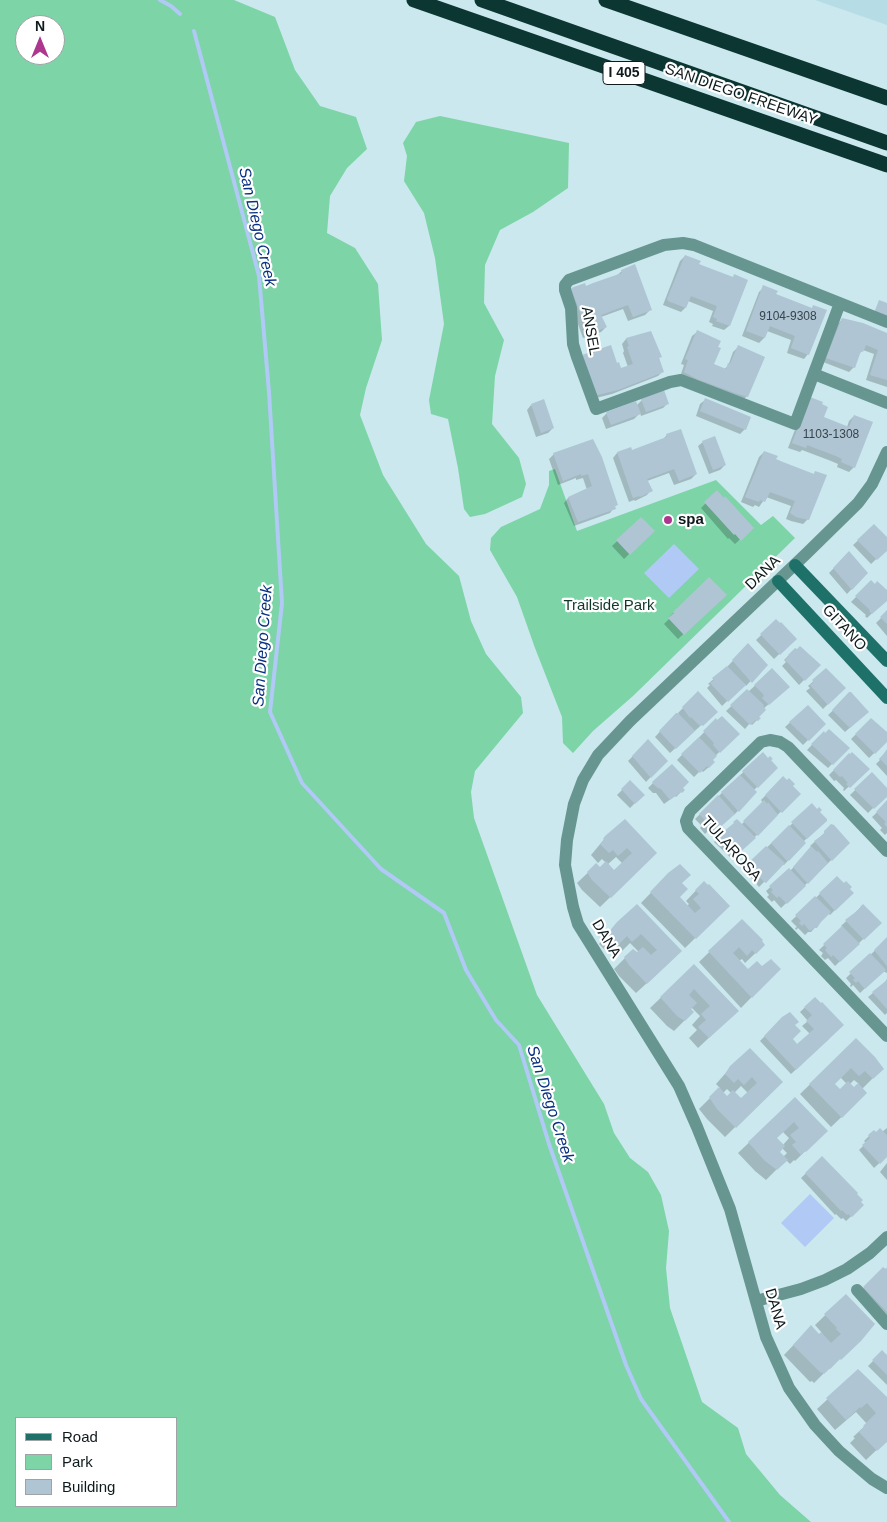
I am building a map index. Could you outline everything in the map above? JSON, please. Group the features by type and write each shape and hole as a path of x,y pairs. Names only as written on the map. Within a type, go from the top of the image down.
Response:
{"highway":[{"name":"SAN DIEGO FREEWAY","path":"414,0 887,166"},
{"path":"482,0 887,142"},
{"path":"606,0 887,98"}],"street":[{"name":"ANSEL","path":"840,303 795,424 681,380 670,382 596,409 576,357 573,344 572,314 565,285 569,280 664,244 683,243 694,245 840,303 887,322"},
{"path":"814,374 887,403"},
{"name":"DANA","path":"887,452 872,484 858,503 630,721 598,755 583,780 574,804 567,840 565,865 572,908 578,924 683,1095 730,1209 766,1337 789,1388 815,1425 839,1451 872,1479 887,1488"},
{"name":"GITANO","path":"795,565 887,661"},
{"name":"GITANO","path":"778,581 887,698"},
{"name":"TULAROSA","path":"887,851 788,747 780,742 770,740 760,744 690,811 686,821 688,828 887,1036"},
{"path":"756,1301 801,1289 825,1280 847,1269 870,1253 887,1237"},
{"path":"857,1290 887,1324"}],"shaded area":[{"path":"815,0 887,0 887,25"}],"green space":[{"path":"0,0 234,0 275,17 295,70 320,106 356,117 367,149 347,168 330,196 327,233 355,248 378,284 382,340 366,388 360,415 383,475 426,544 459,576 471,621 486,654 521,697 523,713 475,771 471,792 474,818 537,995 604,1104 614,1133 630,1158 648,1172 661,1195 669,1231 666,1268 670,1308 702,1402 738,1428 746,1454 780,1495 811,1522 0,1522"},
{"path":"440,116 569,143 568,188 533,212 500,230 485,265 484,303 504,340 495,376 492,424 519,458 526,484 522,497 485,514 470,517 464,509 448,419 431,414 429,400 444,324 435,258 424,213 404,181 407,156 403,143 416,122"},
{"name":"Trailside Park","path":"555,469 577,531 716,480 761,525 773,516 795,538 633,696 593,731 573,753 563,743 562,717 517,597 490,550 491,538 501,527 540,509 549,485 549,471"}],"water":[{"path":"674,544 699,569 669,598 644,573"},
{"path":"810,1194 834,1218 805,1247 781,1223"}],"building":[{"path":"685,255 701,261 699,264 704,266 733,277 734,274 748,280 730,326 716,321 717,319 713,317 717,306 691,296 686,308 668,301 667,299"},
{"path":"635,264 652,310 633,317 628,305 601,315 607,327 588,334 571,288 585,283 586,286 622,273 621,270"},
{"path":"763,285 778,291 776,294 812,308 813,305 827,310 809,355 791,348 795,336 770,326 765,338 746,331"},
{"path":"879,300 887,303 887,318 874,313"},
{"path":"842,318 863,323 887,333 887,380 870,375 878,350 866,345 863,352 861,351 855,368 826,358"},
{"path":"697,330 721,341 718,347 721,348 714,364 726,369 738,345 765,357 748,397 697,379 684,372 688,360 685,359"},
{"path":"651,331 662,357 659,358 664,372 618,390 597,395 582,355 611,345 617,363 619,362 621,368 633,364 626,338"},
{"path":"664,390 669,404 646,412 641,399"},
{"path":"810,397 823,402 822,404 828,407 824,417 849,427 854,415 873,422 855,468 841,462 842,459 836,456 807,445 806,448 792,443"},
{"path":"705,398 751,417 746,430 700,411"},
{"path":"544,399 554,428 541,433 531,404"},
{"path":"636,401 641,414 611,425 606,412"},
{"path":"681,429 697,474 679,481 674,469 647,479 653,491 633,498 617,452 631,447 632,450 667,437 666,434"},
{"path":"715,436 726,465 713,470 702,441"},
{"path":"593,439 602,457 618,505 615,506 616,509 578,522 568,497 592,486 588,474 581,476 581,474 563,481 553,453"},
{"path":"764,451 778,456 776,459 814,474 815,471 827,475 809,520 796,517 790,513 795,501 770,492 765,502 745,497"},
{"path":"717,490 724,498 725,496 754,528 741,541 704,502"},
{"path":"641,517 655,531 630,555 616,540"},
{"path":"874,524 887,537 887,551 877,560 857,540"},
{"path":"849,551 868,573 852,590 833,568"},
{"path":"709,577 727,595 684,635 668,618"},
{"path":"871,580 875,584 877,581 887,590 887,601 872,614 855,596"},
{"path":"887,610 887,624 880,617"},
{"path":"776,619 797,639 780,655 760,634"},
{"path":"748,643 768,665 752,683 732,660"},
{"path":"800,646 821,665 805,681 785,660 795,648 797,649"},
{"path":"727,666 746,685 728,702 710,683 714,680 712,678"},
{"path":"772,668 790,687 769,705 762,698 763,694 754,685"},
{"path":"826,668 846,688 828,705 810,685 814,682 812,680"},
{"path":"747,689 764,705 766,710 759,717 761,718 758,721 756,720 750,725 730,705"},
{"path":"698,691 718,712 703,726 700,726 690,718 682,707"},
{"path":"849,692 869,712 850,728 832,710"},
{"path":"808,705 826,724 809,741 789,722"},
{"path":"676,713 695,731 676,749 659,731"},
{"path":"722,716 740,734 720,753 703,731 716,718 717,720"},
{"path":"871,718 887,732 887,742 875,754 855,734"},
{"path":"829,729 850,748 833,765 811,744 824,731 825,733"},
{"path":"699,737 717,756 713,760 715,762 709,768 707,766 700,773 681,754"},
{"path":"648,739 668,761 651,778 632,756"},
{"path":"887,749 887,766 880,759"},
{"path":"763,752 768,758 770,756 773,759 771,760 778,768 758,788 742,771"},
{"path":"852,752 870,769 850,788 842,776 840,777 833,770"},
{"path":"672,764 689,782 683,788 685,790 682,793 670,800 661,789 652,783"},
{"path":"872,772 887,788 887,797 874,809 854,789"},
{"path":"740,775 757,792 739,812 721,792"},
{"path":"783,776 787,780 789,778 795,784 793,786 801,794 782,813 765,795"},
{"path":"630,780 645,795 635,804 621,789"},
{"path":"718,795 735,814 716,831 712,828 710,830 703,823 706,821 699,814"},
{"path":"764,800 767,804 768,802 778,815 758,836 743,821"},
{"path":"887,800 887,827 884,824 886,822 876,812"},
{"path":"812,803 817,809 819,807 822,810 820,812 827,821 807,839 791,822"},
{"path":"625,819 657,853 611,898 592,880 587,872 596,863 600,867 606,861 614,870 632,853 627,848 618,856 613,850 609,853 600,844 605,836"},
{"path":"737,819 756,838 737,855 718,836"},
{"path":"831,824 850,843 832,861 814,841 824,834 824,831"},
{"path":"789,825 806,843 787,861 771,843"},
{"path":"766,846 785,863 766,883 747,864"},
{"path":"811,846 828,863 808,884 793,867"},
{"path":"680,864 691,875 682,883 688,889 680,897 695,913 701,908 693,899 699,894 695,890 704,881 730,906 696,939 650,892 668,873"},
{"path":"789,868 806,886 787,904 779,896 777,898 771,892 773,890 769,886"},
{"path":"837,876 844,883 846,881 852,887 850,889 854,893 835,911 819,893"},
{"path":"815,896 831,912 817,928 810,931 804,924 802,926 799,923 801,921 795,915"},
{"path":"637,904 682,951 647,984 624,957 633,949 637,952 643,947 651,955 657,950 641,934 632,942 627,936 619,944 608,933"},
{"path":"863,904 882,923 864,940 845,920 861,908"},
{"path":"742,919 763,940 765,945 756,954 752,950 747,956 739,947 733,953 748,969 757,961 762,966 771,959 781,969 752,998 708,951"},
{"path":"842,926 860,944 840,962 833,955 831,957 823,944"},
{"path":"887,937 887,966 874,950"},
{"path":"870,953 886,970 865,989 858,981 856,983 853,980 855,978 849,972"},
{"path":"694,964 739,1011 709,1038 698,1027 706,1020 701,1014 710,1006 694,989 689,995 697,1003 691,1009 694,1012 685,1021 677,1016 660,997"},
{"path":"887,980 887,1009 872,992"},
{"path":"815,997 844,1025 796,1070 764,1036 782,1017 790,1012 799,1022 795,1025 801,1031 793,1039 797,1044 814,1029 806,1021 812,1015 804,1007"},
{"path":"856,1038 884,1069 873,1079 865,1071 859,1076 851,1068 835,1084 840,1089 848,1081 854,1087 858,1083 867,1093 842,1118 809,1084"},
{"path":"750,1048 783,1082 736,1128 717,1109 709,1097 719,1087 727,1096 733,1090 741,1098 757,1083 752,1077 744,1085 738,1079 734,1083 725,1074 730,1066"},
{"path":"795,1097 828,1131 801,1155 792,1145 796,1142 790,1135 799,1128 794,1122 777,1138 785,1146 780,1152 788,1160 777,1170 765,1161 748,1142"},
{"path":"880,1128 887,1135 887,1157 880,1164 862,1145 870,1138 868,1135"},
{"path":"822,1156 863,1200 861,1202 864,1205 852,1217 841,1211 805,1173"},
{"path":"883,1267 886,1269 887,1267 887,1312 863,1287"},
{"path":"846,1294 875,1324 861,1341 824,1374 793,1345 811,1325 831,1343 841,1334 824,1314"},
{"path":"882,1350 887,1355 887,1375 872,1360"},
{"path":"858,1369 887,1397 887,1442 877,1451 859,1432 876,1413 867,1403 846,1420 826,1398"}],"waterway":[{"name":"San Diego Creek","path":"160,0 180,14"},
{"name":"San Diego Creek","path":"194,31 259,276 269,392 282,603 270,712 302,783 381,869 444,913 466,970 496,1020 519,1045 549,1144 626,1365 641,1399 729,1522"}],"place":[{"name":"spa","path":"668,520"}]}
